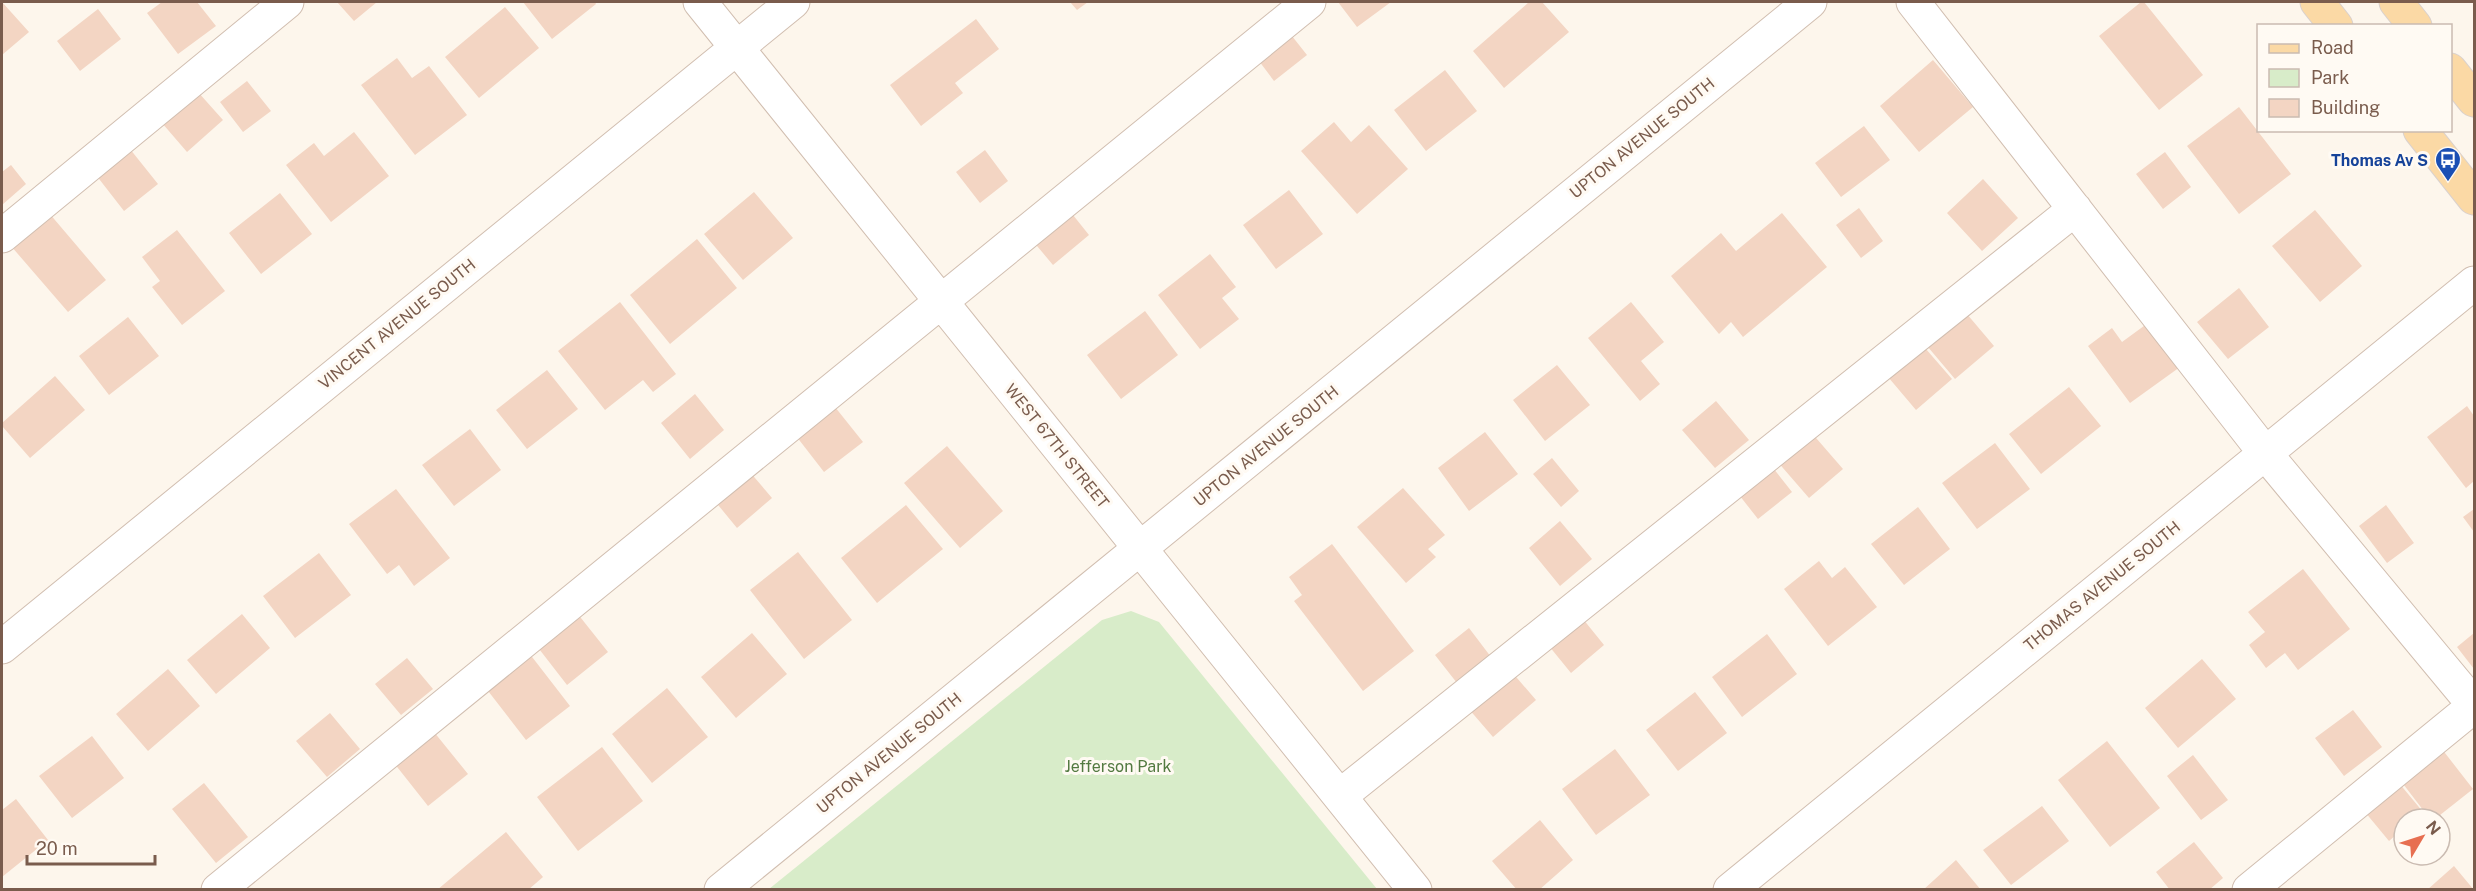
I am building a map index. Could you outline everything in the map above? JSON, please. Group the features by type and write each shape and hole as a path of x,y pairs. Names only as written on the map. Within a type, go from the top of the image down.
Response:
{"main road":[{"path":"2317,2 2334,24"},
{"path":"2396,2 2413,24"},
{"path":"2452,71 2475,100"},
{"path":"2422,132 2475,198"}],"street":[{"path":"2,236 287,2"},
{"name":"WEST 67TH STREET","path":"700,2 1415,890"},
{"name":"VINCENT AVENUE SOUTH","path":"2,647 793,2"},
{"path":"218,890 1309,2"},
{"name":"UPTON AVENUE SOUTH","path":"721,890 1810,2"},
{"path":"1913,2 2265,453 2475,706 2249,890"},
{"path":"1340,796 2074,209"},
{"name":"THOMAS AVENUE SOUTH","path":"1730,890 2475,283"}],"green space":[{"name":"Jefferson Park","path":"1131,611 1159,622 1377,889 769,889 1102,620"}],"building":[{"path":"2,2 29,32 2,55"},
{"path":"162,2 197,2 216,26 178,54 147,13"},
{"path":"337,2 377,2 354,21"},
{"path":"523,2 595,2 596,4 552,39"},
{"path":"1070,2 1088,2 1077,10"},
{"path":"1338,2 1391,2 1357,27"},
{"path":"1529,2 1542,2 1569,32 1504,88 1473,51"},
{"path":"2141,2 2144,2 2203,75 2159,110 2099,36"},
{"path":"505,7 539,48 479,98 445,57"},
{"path":"98,9 121,39 80,71 57,41"},
{"path":"976,19 999,49 955,83 963,93 921,126 890,85"},
{"path":"1288,31 1307,55 1274,81 1256,57"},
{"path":"397,58 412,78 429,66 467,115 415,155 361,85"},
{"path":"1933,60 1973,107 1919,152 1880,106"},
{"path":"1445,70 1477,111 1426,151 1394,110"},
{"path":"247,81 271,111 243,132 220,102"},
{"path":"198,92 223,120 187,152 162,123"},
{"path":"2239,107 2291,174 2239,214 2187,146"},
{"path":"1334,122 1351,142 1369,125 1408,169 1357,214 1301,151"},
{"path":"1864,126 1890,160 1841,197 1815,163"},
{"path":"354,132 389,176 331,222 286,165 314,143 324,156"},
{"path":"130,149 158,184 124,211 96,175"},
{"path":"985,150 1008,181 980,203 956,172"},
{"path":"2165,152 2191,187 2163,209 2136,174"},
{"path":"11,165 26,184 2,205 2,172"},
{"path":"1983,179 2018,218 1982,251 1947,213"},
{"path":"1289,190 1323,234 1276,269 1243,225"},
{"path":"754,192 793,238 743,280 704,234"},
{"path":"280,193 312,234 261,274 229,233"},
{"path":"1859,208 1883,241 1861,258 1836,225"},
{"path":"1069,210 1089,235 1053,265 1032,240"},
{"path":"2315,210 2362,266 2320,302 2272,246"},
{"path":"49,213 106,280 68,312 11,246"},
{"path":"1782,213 1827,267 1743,337 1731,322 1719,334 1671,276 1721,233 1736,251"},
{"path":"177,230 225,291 182,325 152,287 160,281 142,257"},
{"path":"697,239 737,288 670,344 630,295"},
{"path":"1210,254 1236,287 1222,298 1239,319 1200,349 1158,295"},
{"path":"2239,288 2269,327 2228,359 2197,322"},
{"path":"620,302 676,374 653,392 643,380 605,410 558,351"},
{"path":"1631,302 1664,342 1641,361 1660,384 1640,401 1588,338"},
{"path":"1961,307 1994,346 1955,379 1922,340"},
{"path":"1145,311 1178,355 1121,399 1087,355"},
{"path":"128,317 159,356 109,395 79,356"},
{"path":"2148,323 2180,367 2130,403 2088,346 2112,328 2122,342"},
{"path":"1919,341 1952,379 1916,410 1883,371"},
{"path":"1557,365 1590,405 1545,441 1513,400"},
{"path":"547,370 578,409 527,449 496,410"},
{"path":"55,376 85,410 30,458 2,426 2,423"},
{"path":"2069,387 2101,426 2041,474 2009,434"},
{"path":"695,394 724,430 690,459 661,423"},
{"path":"1716,401 1749,440 1715,468 1682,430"},
{"path":"831,402 863,442 824,472 793,432"},
{"path":"2467,406 2474,416 2474,481 2466,488 2427,437"},
{"path":"470,429 501,470 454,506 422,465"},
{"path":"1810,431 1843,469 1809,498 1776,460"},
{"path":"1485,432 1518,474 1469,511 1438,468"},
{"path":"1995,443 2030,489 1977,529 1942,483"},
{"path":"947,446 1003,511 960,548 904,483"},
{"path":"1552,458 1579,491 1561,507 1533,474"},
{"path":"1770,464 1792,492 1758,519 1736,491"},
{"path":"749,471 772,498 737,528 714,500"},
{"path":"1403,488 1445,535 1428,549 1436,557 1406,583 1357,527"},
{"path":"396,489 450,558 414,586 399,565 387,574 349,524"},
{"path":"906,505 943,549 877,603 841,558"},
{"path":"2386,505 2414,543 2387,563 2359,526"},
{"path":"1918,507 1950,549 1904,585 1871,544"},
{"path":"2474,509 2474,532 2463,517"},
{"path":"1560,521 1592,559 1560,586 1529,548"},
{"path":"1332,544 1414,651 1363,691 1294,601 1302,595 1289,577"},
{"path":"798,552 852,620 804,659 750,590"},
{"path":"319,553 351,595 295,638 263,596"},
{"path":"1819,561 1832,578 1845,567 1877,607 1828,646 1784,589"},
{"path":"2303,569 2350,629 2298,670 2285,653 2266,668 2249,645 2265,632 2248,612"},
{"path":"577,613 608,652 567,685 536,645"},
{"path":"242,614 270,648 216,694 187,660"},
{"path":"1583,619 1604,645 1571,673 1549,646"},
{"path":"1469,628 1491,657 1457,683 1435,655"},
{"path":"752,633 787,674 736,718 701,677"},
{"path":"2474,633 2474,669 2457,647"},
{"path":"1767,634 1797,674 1742,717 1712,677"},
{"path":"529,653 570,706 526,740 485,687"},
{"path":"407,658 433,689 401,715 375,684"},
{"path":"2202,659 2236,699 2178,748 2145,708"},
{"path":"168,669 200,706 148,751 116,714"},
{"path":"1511,671 1536,700 1493,737 1468,708"},
{"path":"667,688 708,737 652,783 612,734"},
{"path":"1695,692 1727,733 1678,771 1646,730"},
{"path":"2353,710 2382,747 2344,776 2315,738"},
{"path":"330,713 360,749 327,777 296,741"},
{"path":"434,732 468,774 428,806 394,763"},
{"path":"92,736 124,778 72,818 39,776"},
{"path":"2107,741 2160,808 2110,847 2058,780"},
{"path":"2438,744 2473,789 2450,807 2421,807 2397,776"},
{"path":"602,747 643,801 578,851 537,797"},
{"path":"1615,749 1650,795 1596,835 1562,789"},
{"path":"2193,755 2228,800 2201,820 2167,776"},
{"path":"2394,777 2419,807 2392,807 2392,838 2389,841 2360,806"},
{"path":"204,783 248,837 216,863 172,809"},
{"path":"16,799 48,840 2,877 2,810"},
{"path":"2042,806 2069,841 2011,885 1983,850"},
{"path":"1540,820 1573,860 1539,890 1517,890 1492,861"},
{"path":"506,832 543,877 528,890 437,890"},
{"path":"2194,842 2223,878 2209,890 2170,890 2156,872"},
{"path":"1956,860 1981,890 1923,890"},
{"path":"2454,866 2474,890 2427,890"}],"place":[{"name":"Thomas Av S","path":"2448,183"}]}
